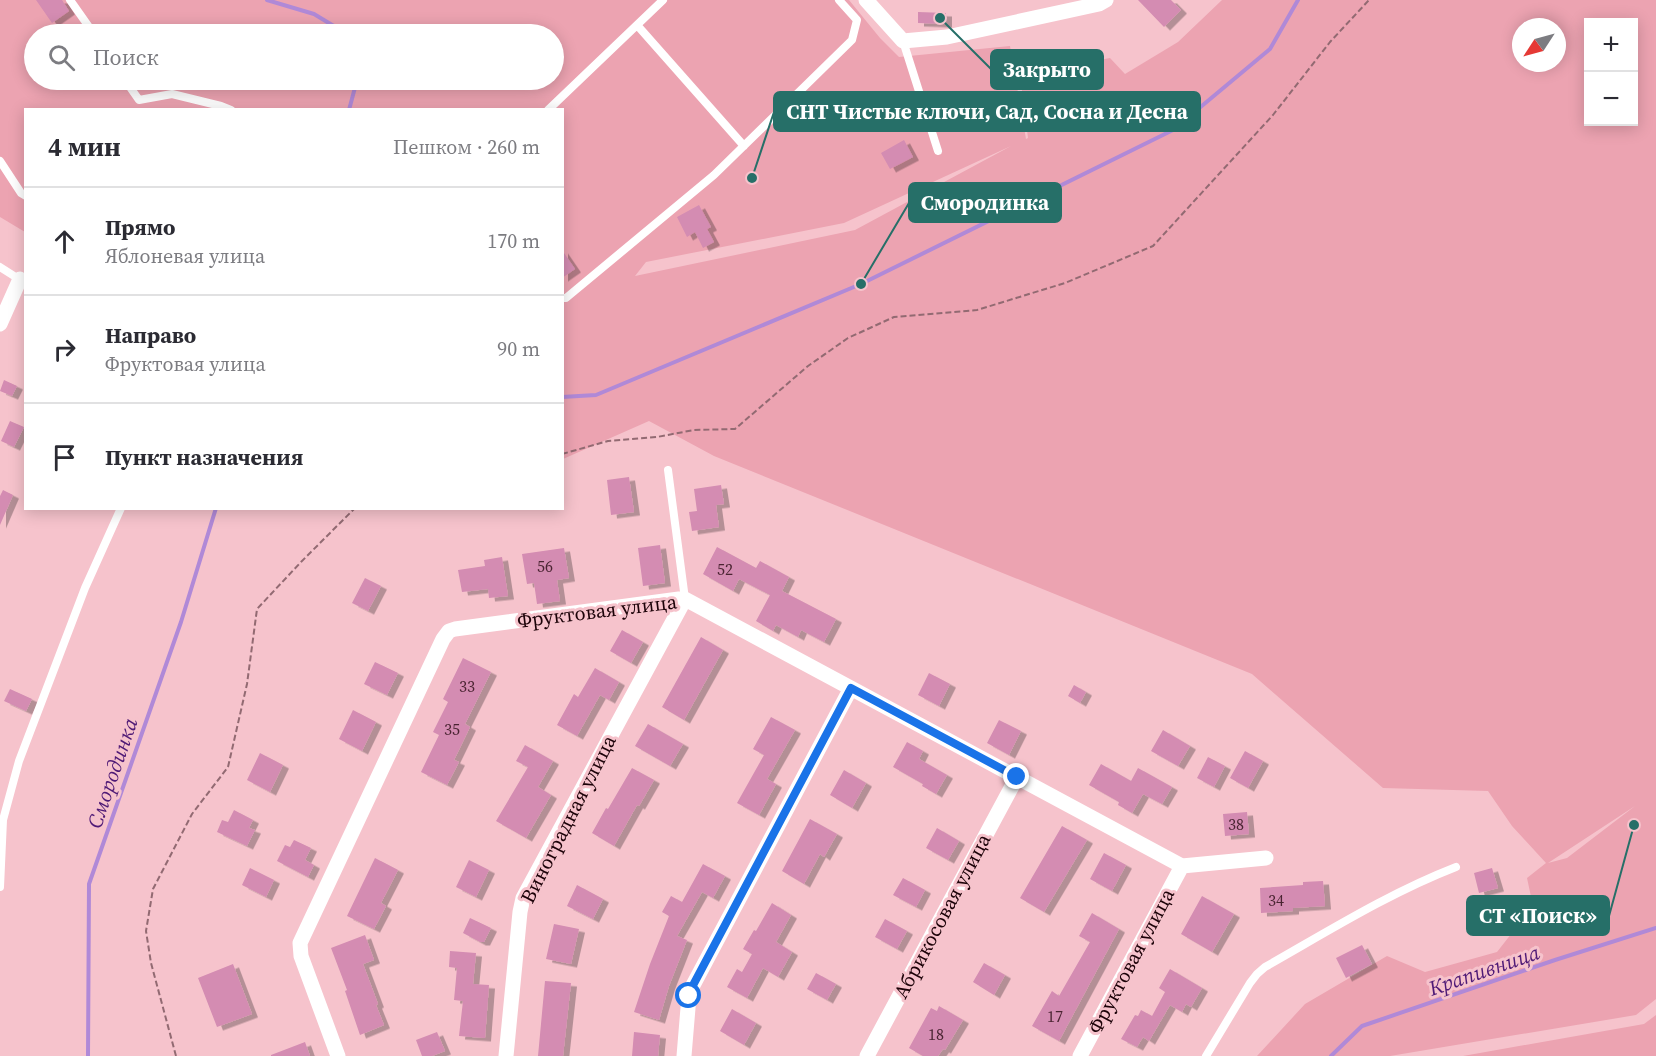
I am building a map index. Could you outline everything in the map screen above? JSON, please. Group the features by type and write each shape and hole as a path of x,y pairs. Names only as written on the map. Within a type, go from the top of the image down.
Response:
{"street":[{"path":"869,0 903,41 947,37 1099,4 1106,0"},
{"path":"0,324 23,281"},
{"name":"Фруктовая улица","path":"338,1056 301,956 300,944 445,634 454,628 685,599 1182,866 1266,858"},
{"name":"Виноградная улица","path":"506,1056 523,898 685,599"},
{"path":"684,1056 691,989 851,688"},
{"name":"Абрикосовая улица","path":"867,1056 1017,777"},
{"name":"Фруктовая улица","path":"1080,1056 1182,866"}],"lane":[{"path":"70,0 87,24"},
{"path":"550,108 663,0"},
{"path":"564,298 714,175 852,40 857,20 839,0"},
{"path":"637,25 744,146"},
{"path":"903,41 938,152"},
{"path":"132,90 139,100 172,94 226,108"},
{"path":"0,161 24,195"},
{"path":"0,267 23,281"},
{"path":"668,470 685,599"},
{"path":"0,886 3,820 20,761 85,588 120,510"},
{"path":"1206,1056 1257,974 1327,932 1422,880 1456,867"}],"path":[{"path":"564,453 608,441 657,437 694,430 735,429 808,366 849,338 894,317 977,310 1065,283 1154,246 1273,116 1330,42 1369,0"},
{"path":"176,1056 151,963 146,931 153,889 192,814 228,767 248,684 257,609 353,510"}],"shaded area":[{"path":"0,0 849,0 899,57 1010,46 1026,139 1028,138 1020,75 1110,58 1125,74 1178,42 1222,0 1656,0 1656,999 1636,1015 1390,1056 1257,1056 1305,1004 1387,956 1425,972 1497,952 1533,906 1527,878 1546,863 1512,826 1488,791 1383,788 1252,674 714,456 649,421 564,459 564,108 24,108 24,231 0,217","holes":["1011,146 855,230 635,276 646,262 844,223","1635,806 1567,858 1548,863"]},
{"path":"1656,1015 1656,1056 1463,1056 1644,1024"}],"building":[{"path":"36,0 62,0 69,11 52,23"},
{"path":"1138,0 1171,0 1181,10 1164,27"},
{"path":"918,12 946,13 946,24 918,23"},
{"path":"904,140 913,157 890,169 881,153"},
{"path":"699,205 711,227 707,229 714,242 703,248 695,232 687,237 677,217"},
{"path":"564,253 575,269 564,277"},
{"path":"4,380 17,386 12,396 0,391"},
{"path":"10,421 24,427 14,447 1,441"},
{"path":"629,477 634,512 611,515 607,480"},
{"path":"721,485 724,504 716,505 719,527 692,531 689,512 697,511 694,489"},
{"path":"3,490 13,495 0,525 0,496"},
{"path":"660,545 665,583 643,586 638,548"},
{"path":"717,547 756,568 760,561 789,577 782,591 836,619 824,642 801,630 798,637 776,625 773,631 756,621 770,595 739,579 733,591 703,574"},
{"path":"564,548 569,578 557,580 560,601 537,604 534,583 527,584 522,554"},
{"path":"502,557 508,596 489,598 488,589 462,592 458,570 485,566 484,560"},
{"path":"365,578 381,586 368,611 352,603"},
{"path":"622,630 643,642 631,663 610,651"},
{"path":"701,637 723,650 684,720 662,707"},
{"path":"463,658 491,672 465,724 470,727 454,760 459,762 447,785 421,772 439,735 433,732 448,702 443,699"},
{"path":"375,662 398,673 387,695 364,684"},
{"path":"595,668 619,682 609,700 600,695 577,736 557,725 574,694 578,697"},
{"path":"929,673 950,684 939,706 918,695"},
{"path":"1074,685 1086,692 1080,703 1068,696"},
{"path":"10,689 32,699 26,711 4,701"},
{"path":"353,710 376,722 362,751 339,739"},
{"path":"771,717 795,730 767,779 776,784 759,815 737,803 764,755 753,749"},
{"path":"999,720 1021,731 1009,755 987,743"},
{"path":"648,724 683,744 670,766 635,746"},
{"path":"1163,730 1190,746 1178,766 1151,751"},
{"path":"907,742 923,751 919,759 947,775 936,794 893,767"},
{"path":"525,745 553,761 538,787 551,795 526,838 496,821 528,767 516,761"},
{"path":"1245,751 1263,761 1248,788 1230,778"},
{"path":"260,753 283,765 270,792 247,780"},
{"path":"1208,757 1225,766 1214,787 1197,778"},
{"path":"1101,764 1131,781 1138,768 1172,787 1162,804 1143,794 1132,813 1118,805 1119,802 1089,785"},
{"path":"632,768 654,780 614,846 592,833"},
{"path":"844,770 866,783 852,808 830,795"},
{"path":"234,810 253,820 249,828 255,830 247,846 217,832 222,820 228,822"},
{"path":"1247,812 1249,834 1225,836 1223,814"},
{"path":"810,819 837,834 824,857 820,854 804,884 782,871"},
{"path":"1062,826 1087,840 1044,912 1020,898"},
{"path":"937,828 959,841 948,860 926,848"},
{"path":"294,840 311,848 305,860 314,865 308,877 277,861 285,845 290,847"},
{"path":"1104,853 1126,865 1112,891 1090,879"},
{"path":"375,858 398,870 381,903 386,906 374,929 347,916"},
{"path":"469,860 489,870 476,897 456,887"},
{"path":"703,864 725,876 713,898 702,892 677,936 687,940 659,1020 634,1012 669,916 662,912 671,896 682,902"},
{"path":"250,868 274,880 266,897 242,885"},
{"path":"1492,868 1498,888 1479,893 1474,873"},
{"path":"903,878 925,890 916,907 893,895"},
{"path":"1323,881 1325,906 1261,913 1260,888"},
{"path":"577,885 603,899 593,919 567,906"},
{"path":"1202,896 1234,914 1212,952 1181,934"},
{"path":"772,903 791,915 776,942 792,952 778,977 763,968 747,998 727,987 737,969 742,972 752,954 743,949"},
{"path":"1092,913 1119,929 1059,1041 1032,1026 1052,991 1059,996 1090,942 1079,936"},
{"path":"470,918 491,928 484,942 463,933"},
{"path":"885,919 907,931 897,949 875,937"},
{"path":"554,924 579,929 571,964 546,959"},
{"path":"365,935 374,960 363,964 384,1025 360,1035 345,991 347,990 331,948"},
{"path":"1362,945 1372,964 1346,978 1336,958"},
{"path":"450,951 476,953 473,984 489,985 485,1038 459,1036 463,1001 454,1000 457,968 449,967"},
{"path":"984,963 1005,975 994,995 973,982"},
{"path":"233,964 252,1014 217,1027 198,978"},
{"path":"1170,969 1202,988 1191,1007 1186,1004 1182,1012 1170,1005 1149,1041 1143,1037 1137,1047 1121,1039 1135,1015 1138,1016 1141,1010 1152,1016 1165,992 1159,988"},
{"path":"816,973 836,984 827,1000 807,989"},
{"path":"545,981 571,983 563,1056 538,1056"},
{"path":"939,1006 963,1020 945,1050 943,1049 938,1056 923,1056 909,1048 931,1008 937,1011"},
{"path":"732,1009 756,1023 744,1045 720,1031"},
{"path":"437,1032 445,1051 432,1056 422,1056 416,1040"},
{"path":"634,1032 660,1035 658,1056 632,1056"},
{"path":"305,1042 310,1056 271,1056 271,1055"}],"waterway":[{"path":"267,0 314,14 330,24"},
{"name":"Смородинка","path":"564,397 596,395 861,284 1173,130 1270,49 1298,0"},
{"path":"350,108 354,90"},
{"name":"Смородинка","path":"88,1056 89,884 181,622 215,510"},
{"name":"Крапивница","path":"1331,1056 1362,1026 1656,928"}],"place":[{"name":"Закрыто","path":"940,18"},
{"name":"СНТ Чистые ключи, Сад, Сосна и Десна","path":"752,178"},
{"name":"Смородинка","path":"861,284"},
{"name":"СТ «Поиск»","path":"1634,825"}],"route":[{"path":"689,996 851,688 1017,777"}]}
